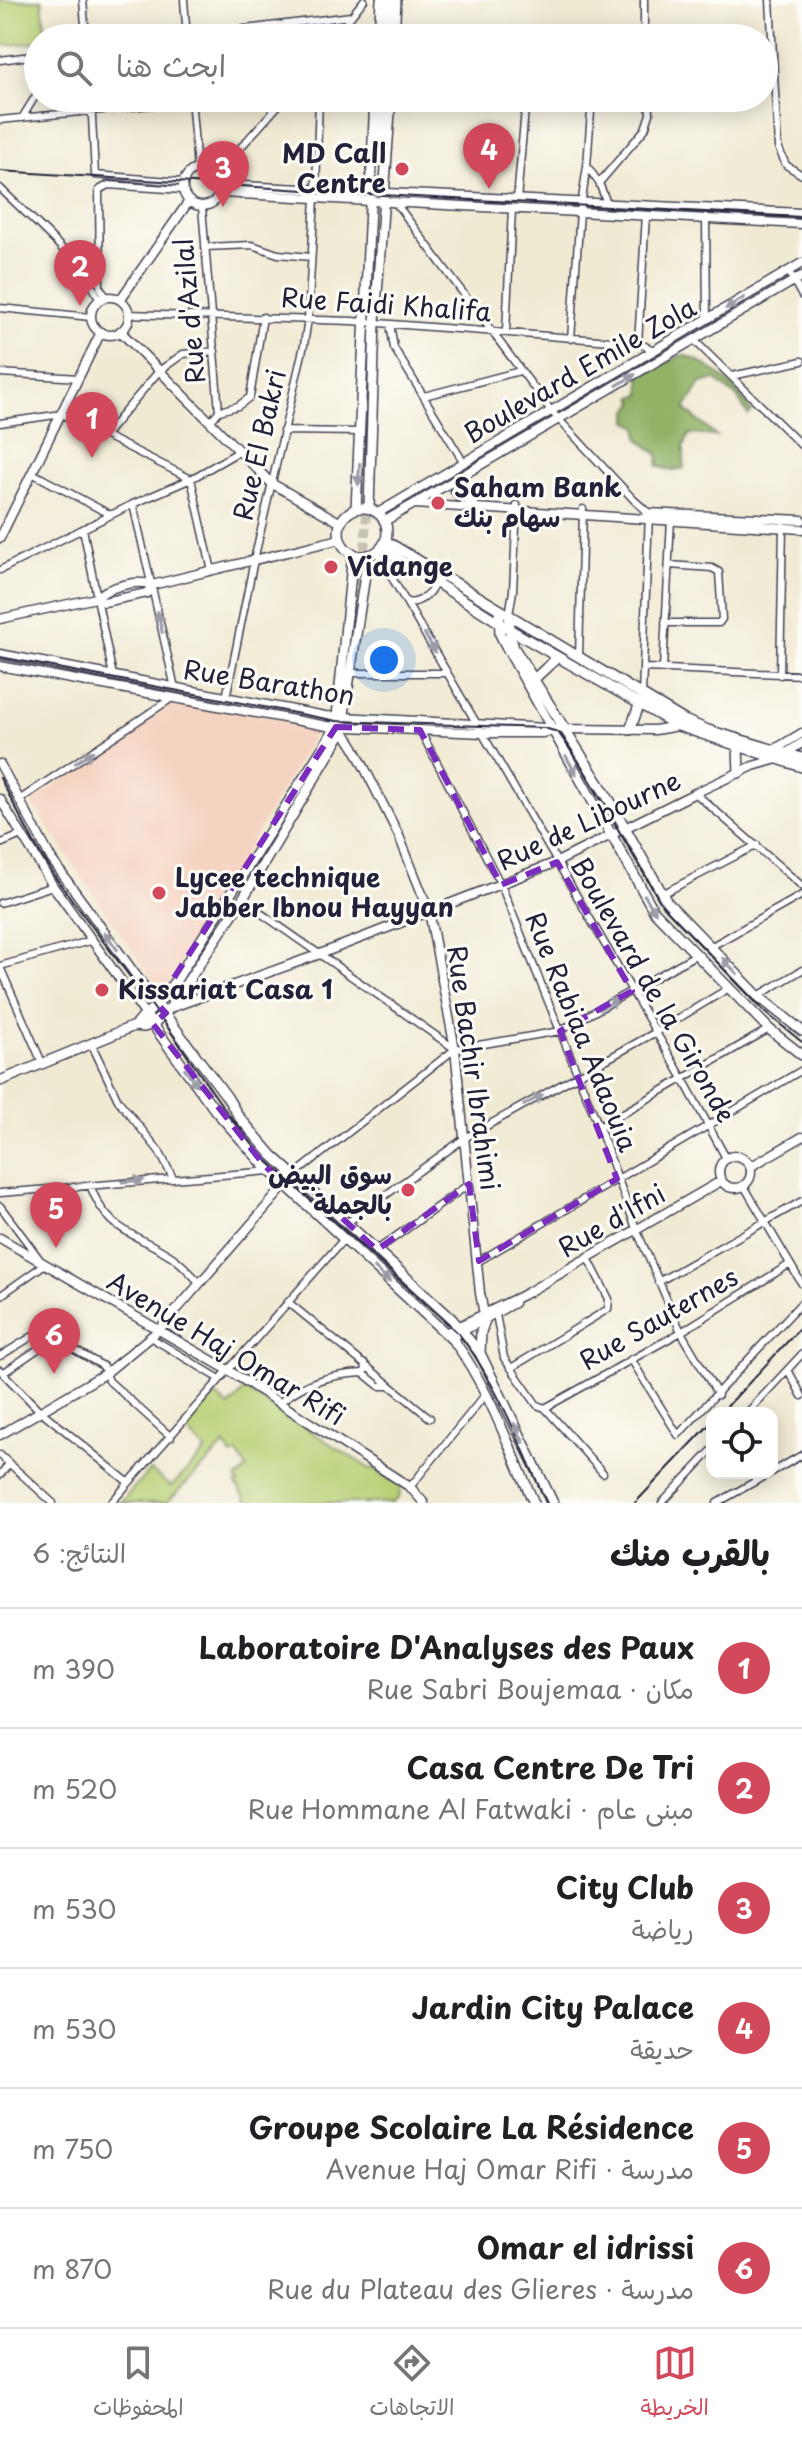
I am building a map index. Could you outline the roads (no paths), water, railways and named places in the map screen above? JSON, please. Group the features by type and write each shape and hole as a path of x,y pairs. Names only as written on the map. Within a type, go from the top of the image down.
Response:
{"main road":[{"path":"380,24 381,0"},
{"path":"392,24 394,2"},
{"path":"0,1078 134,1026 183,982 242,900 341,724 378,549 387,529 377,514 370,322 368,197 374,112"},
{"path":"381,176 386,112"},
{"path":"356,509 383,197 386,112"},
{"path":"134,1026 153,1024 168,1011 341,724 353,553 340,539 341,523 348,513 356,509 377,514"},
{"path":"378,549 558,657 641,699 708,730 802,758"},
{"path":"353,553 378,549 499,609 579,657 678,726 766,756 779,753 802,767"},
{"path":"499,609 500,634 507,648 654,911 769,1029 802,1055"},
{"path":"509,615 514,648 610,801 662,894 678,916 712,946 758,996 802,1031"},
{"path":"533,680 558,657"},
{"path":"630,730 641,699"},
{"path":"738,747 739,773"},
{"path":"183,982 193,958 324,756"},
{"path":"157,1004 168,1011 239,1117 294,1175 462,1329 480,1353 553,1503"},
{"path":"145,1014 215,1110 270,1171 448,1336 462,1353 485,1395 534,1503"},
{"path":"0,1087 47,1066 44,1059"},
{"path":"480,1353 485,1317"}],"street":[{"path":"83,0 85,24"},
{"path":"184,0 186,24"},
{"path":"345,24 364,0"},
{"path":"644,0 644,24"},
{"path":"770,0 771,24"},
{"path":"289,24 351,16"},
{"path":"0,60 24,57"},
{"path":"22,118 26,112"},
{"path":"0,120 74,112"},
{"path":"92,112 94,172 99,176 183,186"},
{"path":"192,112 197,168"},
{"path":"217,174 272,112"},
{"name":"Rue El Bakri","path":"226,698 308,319 318,112"},
{"path":"517,200 525,112"},
{"path":"571,339 591,112"},
{"path":"599,183 645,129 649,112"},
{"path":"776,112 782,160 802,175"},
{"path":"587,166 599,183 607,203"},
{"path":"197,168 207,168 217,174 221,189 213,203 202,207 189,201 183,186 188,173 197,168"},
{"path":"103,299 100,287 98,193 102,187 183,186"},
{"path":"0,188 53,241 103,299"},
{"path":"221,189 368,197 517,200 646,214 802,224"},
{"path":"383,197 395,202 512,209 607,203 802,213"},
{"path":"120,300 189,201"},
{"path":"395,202 552,412 649,516 671,520 783,524 802,520"},
{"name":"Rue d'Azilal","path":"202,207 219,411"},
{"path":"506,332 512,209"},
{"path":"641,359 646,214"},
{"path":"706,217 707,320"},
{"path":"205,247 252,245 278,254 311,257"},
{"name":"Boulevard Emile Zola","path":"377,514 802,263"},
{"path":"789,272 798,278 802,296"},
{"name":"Boulevard Emile Zola","path":"377,514 413,504 457,480 798,278"},
{"path":"103,299 120,300 128,314 126,325 110,334 101,332 91,317 93,307 103,299"},
{"path":"0,308 91,317"},
{"name":"Rue Faidi Khalifa","path":"128,314 370,322 640,343 655,350"},
{"path":"210,422 219,411 238,406 248,400 252,393 263,317"},
{"path":"390,324 394,348 464,463"},
{"path":"120,331 271,483 341,523"},
{"path":"0,538 101,332"},
{"path":"694,340 802,446"},
{"path":"106,434 159,371 183,354 215,351"},
{"path":"732,376 802,361"},
{"path":"424,396 520,371"},
{"path":"0,373 79,378"},
{"path":"0,423 62,414 191,479 212,571"},
{"path":"283,431 361,432"},
{"path":"0,570 191,479 238,452"},
{"path":"32,473 111,515"},
{"path":"457,480 455,491 463,500 517,507"},
{"path":"133,504 174,693"},
{"path":"413,504 583,511 783,524 802,529"},
{"path":"509,615 517,507"},
{"path":"579,657 583,511"},
{"path":"641,699 645,668 649,516"},
{"path":"663,669 671,520"},
{"path":"780,675 783,524"},
{"path":"83,529 113,676"},
{"path":"0,619 96,598 104,602 147,593 152,585 340,539"},
{"name":"Boulevard de la Gironde","path":"378,549 726,1158"},
{"path":"665,623 719,623 722,619 719,572 701,567 669,565"},
{"path":"406,602 418,601 432,590 435,582"},
{"name":"Rue Barathon","path":"0,654 113,676 174,693 226,698 341,724 478,724 552,728"},
{"path":"0,666 174,693 341,724 483,733 552,728 661,730 678,726"},
{"path":"645,668 802,675"},
{"path":"352,673 447,673"},
{"path":"18,800 174,693"},
{"name":"Rue Bachir Ibrahimi","path":"341,724 399,836 429,911 455,1049 485,1317"},
{"name":"Rue Rabiaa Adaouia","path":"420,730 501,885 658,1282 681,1332 718,1395"},
{"path":"779,753 802,733"},
{"path":"753,766 802,743"},
{"path":"753,766 766,756"},
{"path":"0,764 52,860 157,1004"},
{"name":"Rue de Libourne","path":"168,1011 557,862 753,766"},
{"path":"695,793 802,886"},
{"path":"0,799 53,886 145,1014"},
{"path":"0,844 21,835"},
{"path":"662,894 757,845"},
{"path":"0,903 53,886"},
{"path":"712,946 802,895"},
{"path":"242,900 455,1049"},
{"path":"44,1059 0,967 93,940"},
{"path":"0,1435 106,1373 160,1329 284,1184 455,1049 560,1031 697,954"},
{"path":"758,996 802,970"},
{"path":"183,982 203,997"},
{"path":"348,1222 465,1138 729,988"},
{"path":"599,1127 769,1029"},
{"path":"91,1043 118,1100 159,1151 173,1178"},
{"path":"479,1261 802,1070"},
{"path":"750,1167 802,1137"},
{"path":"726,1158 742,1158 750,1167 750,1177 744,1186 731,1188 721,1181 719,1169 726,1158"},
{"path":"0,1193 270,1171"},
{"name":"Rue d'Ifni","path":"448,1336 721,1181"},
{"path":"377,1250 469,1184"},
{"path":"90,1185 101,1209 117,1227 176,1259 199,1282"},
{"path":"744,1186 802,1284"},
{"path":"658,1282 802,1201"},
{"path":"0,1206 44,1263 0,1296"},
{"name":"Avenue Haj Omar Rifi","path":"0,1238 280,1402 410,1487 424,1503"},
{"path":"111,1503 344,1239"},
{"path":"511,1368 605,1312 609,1299 588,1258"},
{"name":"Rue Sauternes","path":"547,1408 681,1332 790,1264"},
{"name":"Rue Bachir Ibrahimi","path":"480,1286 495,1311"},
{"path":"288,1302 430,1418"},
{"path":"631,1359 677,1435 718,1395 802,1302"},
{"path":"495,1311 502,1354 511,1368 537,1405 547,1408 603,1473"},
{"path":"0,1356 39,1330 103,1366 109,1381 171,1437"},
{"path":"150,1337 220,1379"},
{"path":"54,1338 2,1371 42,1413 129,1483"},
{"path":"754,1407 802,1354"},
{"path":"363,1373 365,1364"},
{"path":"788,1370 802,1396"},
{"path":"280,1402 321,1377 363,1373 379,1386 391,1385"},
{"path":"410,1487 485,1395"},
{"path":"0,1455 53,1503"},
{"path":"778,1468 802,1455"},
{"path":"662,1503 706,1456"},
{"path":"0,1475 9,1464"},
{"path":"717,1503 759,1479"},
{"path":"36,1503 41,1494"}],"tunnel":[{"path":"370,296 379,175"},
{"path":"364,507 367,354"},
{"path":"364,563 367,502"},
{"path":"346,666 360,554"}],"tram line":[{"path":"0,171 802,217"},
{"path":"0,657 337,721 544,728 558,732 579,762 662,905 765,1012 802,1042"},
{"path":"0,778 57,880 262,1156 459,1334 496,1393 546,1503"}],"railway":[{"path":"727,1407 802,1326"},
{"path":"635,1503 706,1428"}],"place":[{"name":"MD Call Centre","path":"402,169"},
{"name":"Jardin City Palace","path":"489,189"},
{"name":"City Club","path":"223,207"},
{"name":"Casa Centre De Tri","path":"80,306"},
{"name":"Laboratoire D'Analyses des Paux","path":"92,458"},
{"name":"Saham Bank سهام بنك","path":"438,503"},
{"name":"Vidange","path":"331,567"},
{"name":"Lycee technique Jabber Ibnou Hayyan","path":"159,893"},
{"name":"Kissariat Casa 1","path":"102,990"},
{"name":"سوق البيض بالجملة","path":"408,1190"},
{"name":"Groupe Scolaire La Résidence","path":"56,1248"},
{"name":"Omar el idrissi","path":"54,1374"}]}
